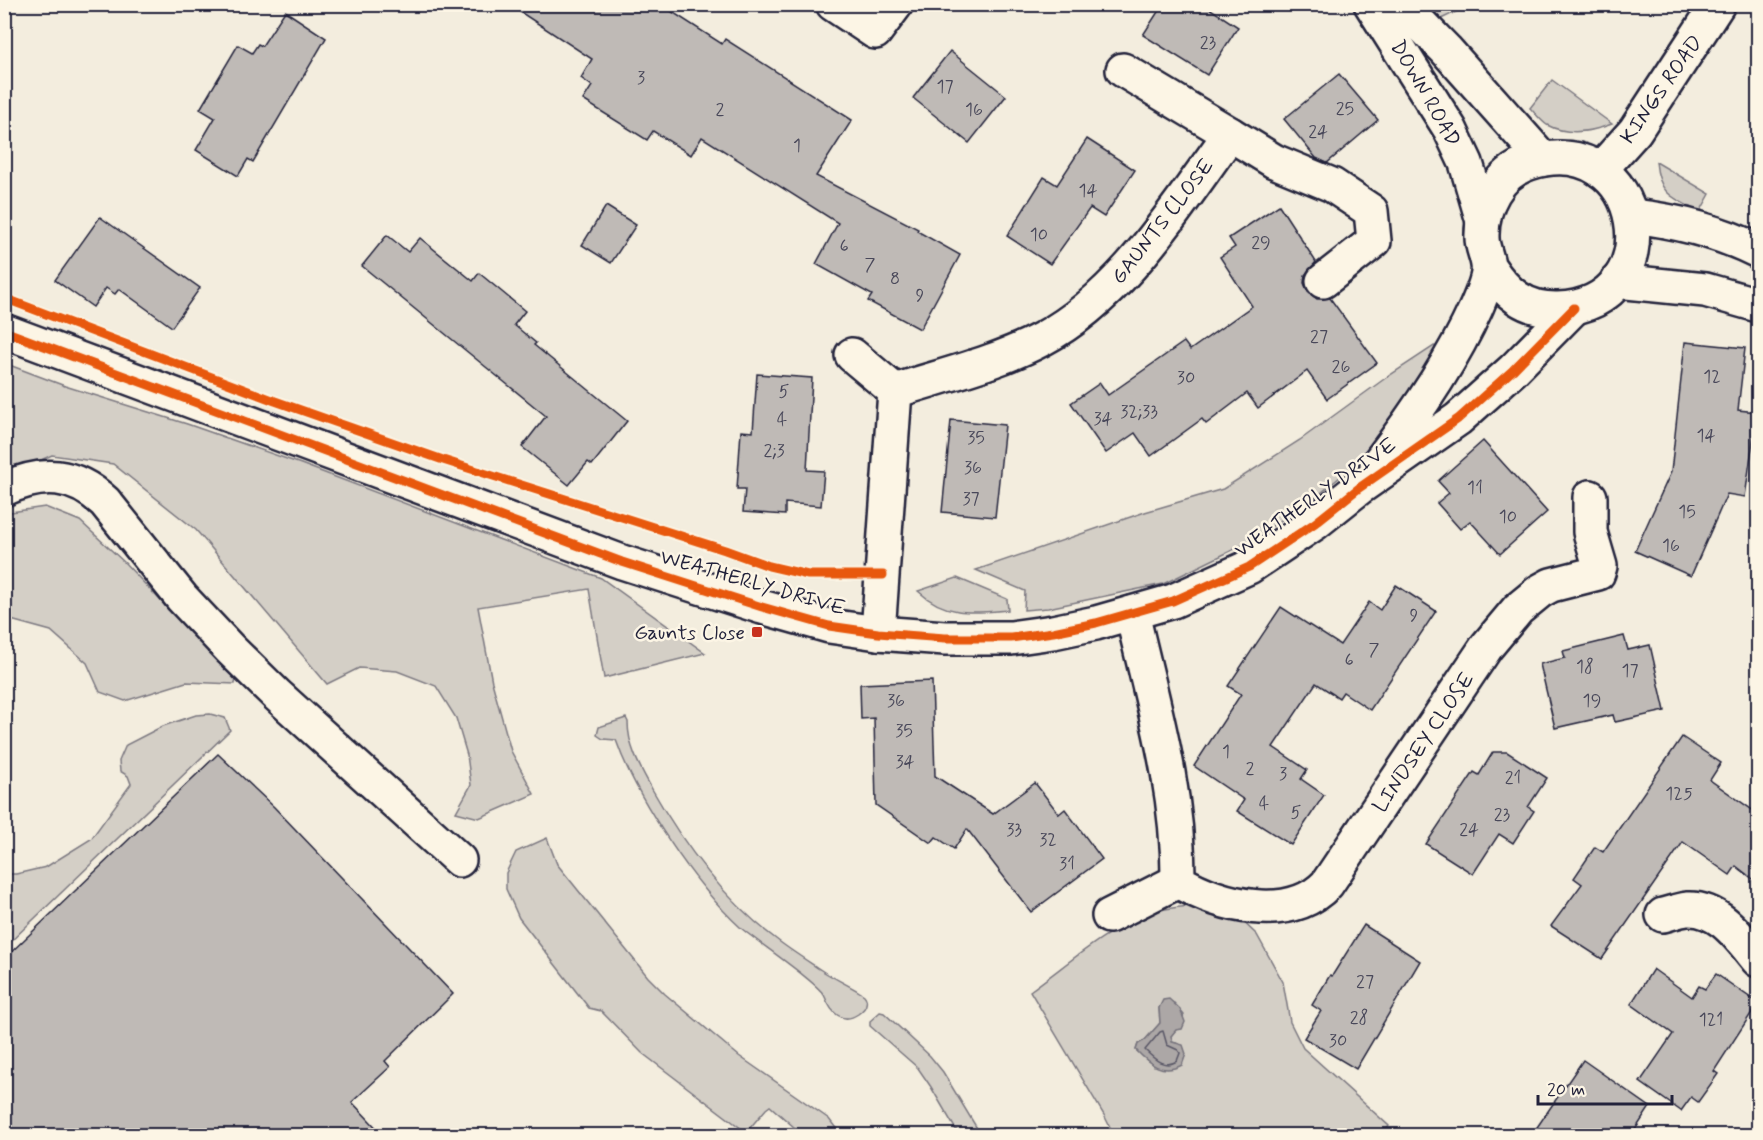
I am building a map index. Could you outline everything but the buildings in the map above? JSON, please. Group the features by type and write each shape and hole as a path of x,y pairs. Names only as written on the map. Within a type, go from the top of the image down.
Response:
{"street":[{"path":"833,4 875,33 896,4"},
{"name":"DOWN ROAD","path":"1371,4 1450,129 1466,163 1483,221"},
{"name":"DOWN ROAD","path":"1401,4 1446,50 1543,159"},
{"name":"KINGS ROAD","path":"1600,170 1635,131 1718,4"},
{"path":"1123,70 1274,161 1332,185 1371,211 1374,241 1323,281"},
{"name":"GAUNTS CLOSE","path":"895,391 1024,347 1056,331 1083,312 1133,263 1230,134"},
{"name":"DOWN ROAD","path":"1564,158 1581,161 1600,170 1616,184 1632,216 1634,234 1627,264 1617,282 1599,297 1574,308 1546,309 1512,295 1499,282 1489,267 1482,241 1483,221 1489,200 1497,187 1510,174 1524,165 1543,159 1564,158"},
{"path":"1632,216 1673,221 1707,230 1758,251"},
{"name":"WEATHERLY DRIVE","path":"1359,488 1398,436 1451,356 1476,307 1489,267"},
{"path":"1617,282 1705,290 1758,305"},
{"name":"WEATHERLY DRIVE","path":"4,331 622,562 829,626 878,633 945,638 1011,638 1053,632 1173,601 1249,567 1315,523 1359,488 1458,419 1513,370 1574,308"},
{"path":"852,354 895,391 878,633"},
{"path":"4,489 29,480 57,477 75,481 95,492 182,598 230,649 459,860"},
{"name":"LINDSEY CLOSE","path":"1178,881 1213,898 1248,906 1278,906 1314,896 1321,891 1487,646 1518,609 1551,585 1598,573 1600,567 1590,538 1590,497"},
{"path":"1109,916 1178,881 1178,840 1171,785 1132,613"},
{"path":"1663,915 1688,909 1708,912 1724,921 1758,960"}],"shaded area":[{"path":"1427,5 1449,5 1458,11 1441,19"},
{"path":"1552,80 1612,124 1580,132 1563,131 1547,125 1530,108"},
{"path":"1656,162 1710,194 1700,212 1675,199 1664,189 1660,182"},
{"path":"1434,346 1443,349 1388,429 1347,471 1315,498 1245,544 1163,584 1048,608 1024,610 1025,591 976,570 1145,512 1223,489 1300,440"},
{"path":"4,363 65,386 187,424 301,464 601,578 705,653 604,678 589,589 478,607 492,682 511,751 534,794 479,818 456,812 471,785 467,755 456,718 436,686 397,671 359,668 327,684 196,530 113,464 52,455 5,476"},
{"path":"45,507 80,521 124,562 236,678 235,684 186,682 125,701 100,692 87,663 51,631 11,620 5,621 4,513"},
{"path":"957,578 1007,599 1008,610 972,612 950,609 928,599 918,591"},
{"path":"210,714 225,718 230,730 5,947 5,874 16,874 46,867 91,839 131,784 128,776 120,771 119,761 126,745 163,726 196,715"},
{"path":"626,718 632,748 643,773 691,850 739,907 757,924 825,973 864,995 866,1005 861,1012 847,1018 834,1012 821,991 741,928 705,889 652,814 625,763 616,740 603,739 597,735 599,727"},
{"path":"547,838 557,864 648,977 739,1056 829,1119 841,1135 803,1135 770,1106 749,1129 742,1129 642,1053 601,1011 589,1008 519,918 506,889 506,873 516,852"},
{"path":"1201,905 1235,914 1257,935 1283,982 1290,1022 1303,1048 1389,1126 1383,1136 1114,1135 1030,991 1118,928 1150,913 1176,907","holes":["1174,1003 1184,1015 1171,1036 1172,1042 1176,1043 1154,1066 1136,1050 1138,1044 1145,1040 1160,1023 1159,1008"]},
{"path":"880,1012 884,1013 930,1056 943,1072 981,1135 959,1135 918,1068 870,1026 870,1021"}],"water":[{"path":"1169,999 1180,1009 1185,1022 1182,1029 1176,1030 1171,1036 1172,1042 1183,1045 1186,1054 1182,1065 1163,1069 1146,1060 1136,1050 1138,1044 1145,1040 1160,1023 1159,1008 1163,1000"}],"cycle path":[{"path":"4,298 275,401 443,460 769,566 808,575 883,575"},
{"path":"4,331 622,562 762,607 829,626 878,633 945,638 1011,638 1096,623 1173,601 1249,567 1315,523 1359,488 1458,419 1513,370 1574,308"}],"place":[{"name":"Gaunts Close","path":"757,632"}]}
